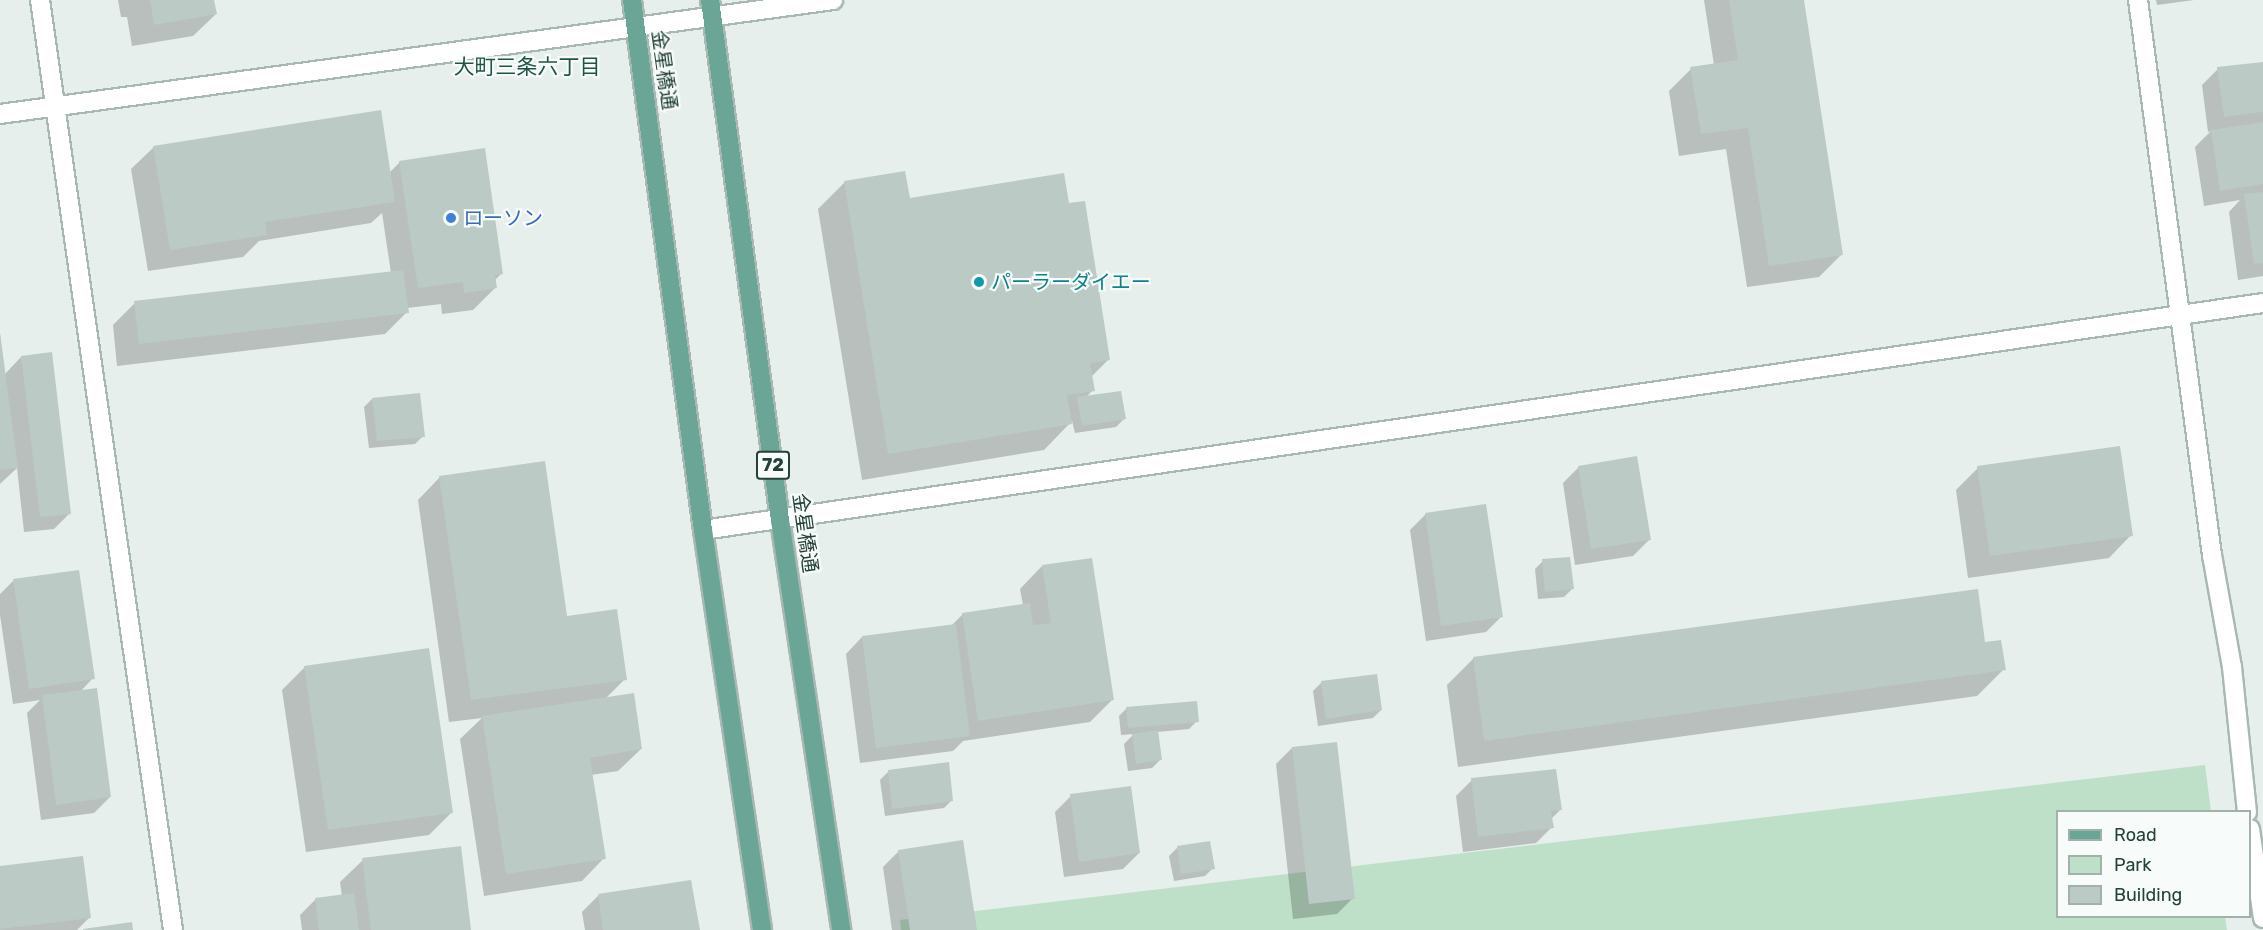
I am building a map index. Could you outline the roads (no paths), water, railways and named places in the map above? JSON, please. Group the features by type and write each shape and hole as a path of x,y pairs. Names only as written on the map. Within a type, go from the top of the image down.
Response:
{"main road":[{"name":"金星橋通","path":"632,0 703,530 762,930"},
{"name":"金星橋通","path":"711,9 780,520 841,930"}],"street":[{"path":"40,0 172,930"},
{"path":"0,114 636,29 711,9 833,0"},
{"path":"2138,0 2212,555 2232,668 2247,810"},
{"path":"703,530 2263,303"},
{"path":"2251,836 2263,918"}],"place":[{"name":"ローソン","path":"451,218"},
{"name":"パーラーダイエー","path":"979,282"}],"district":[{"name":"大町三条六丁目","path":"527,67"}]}
